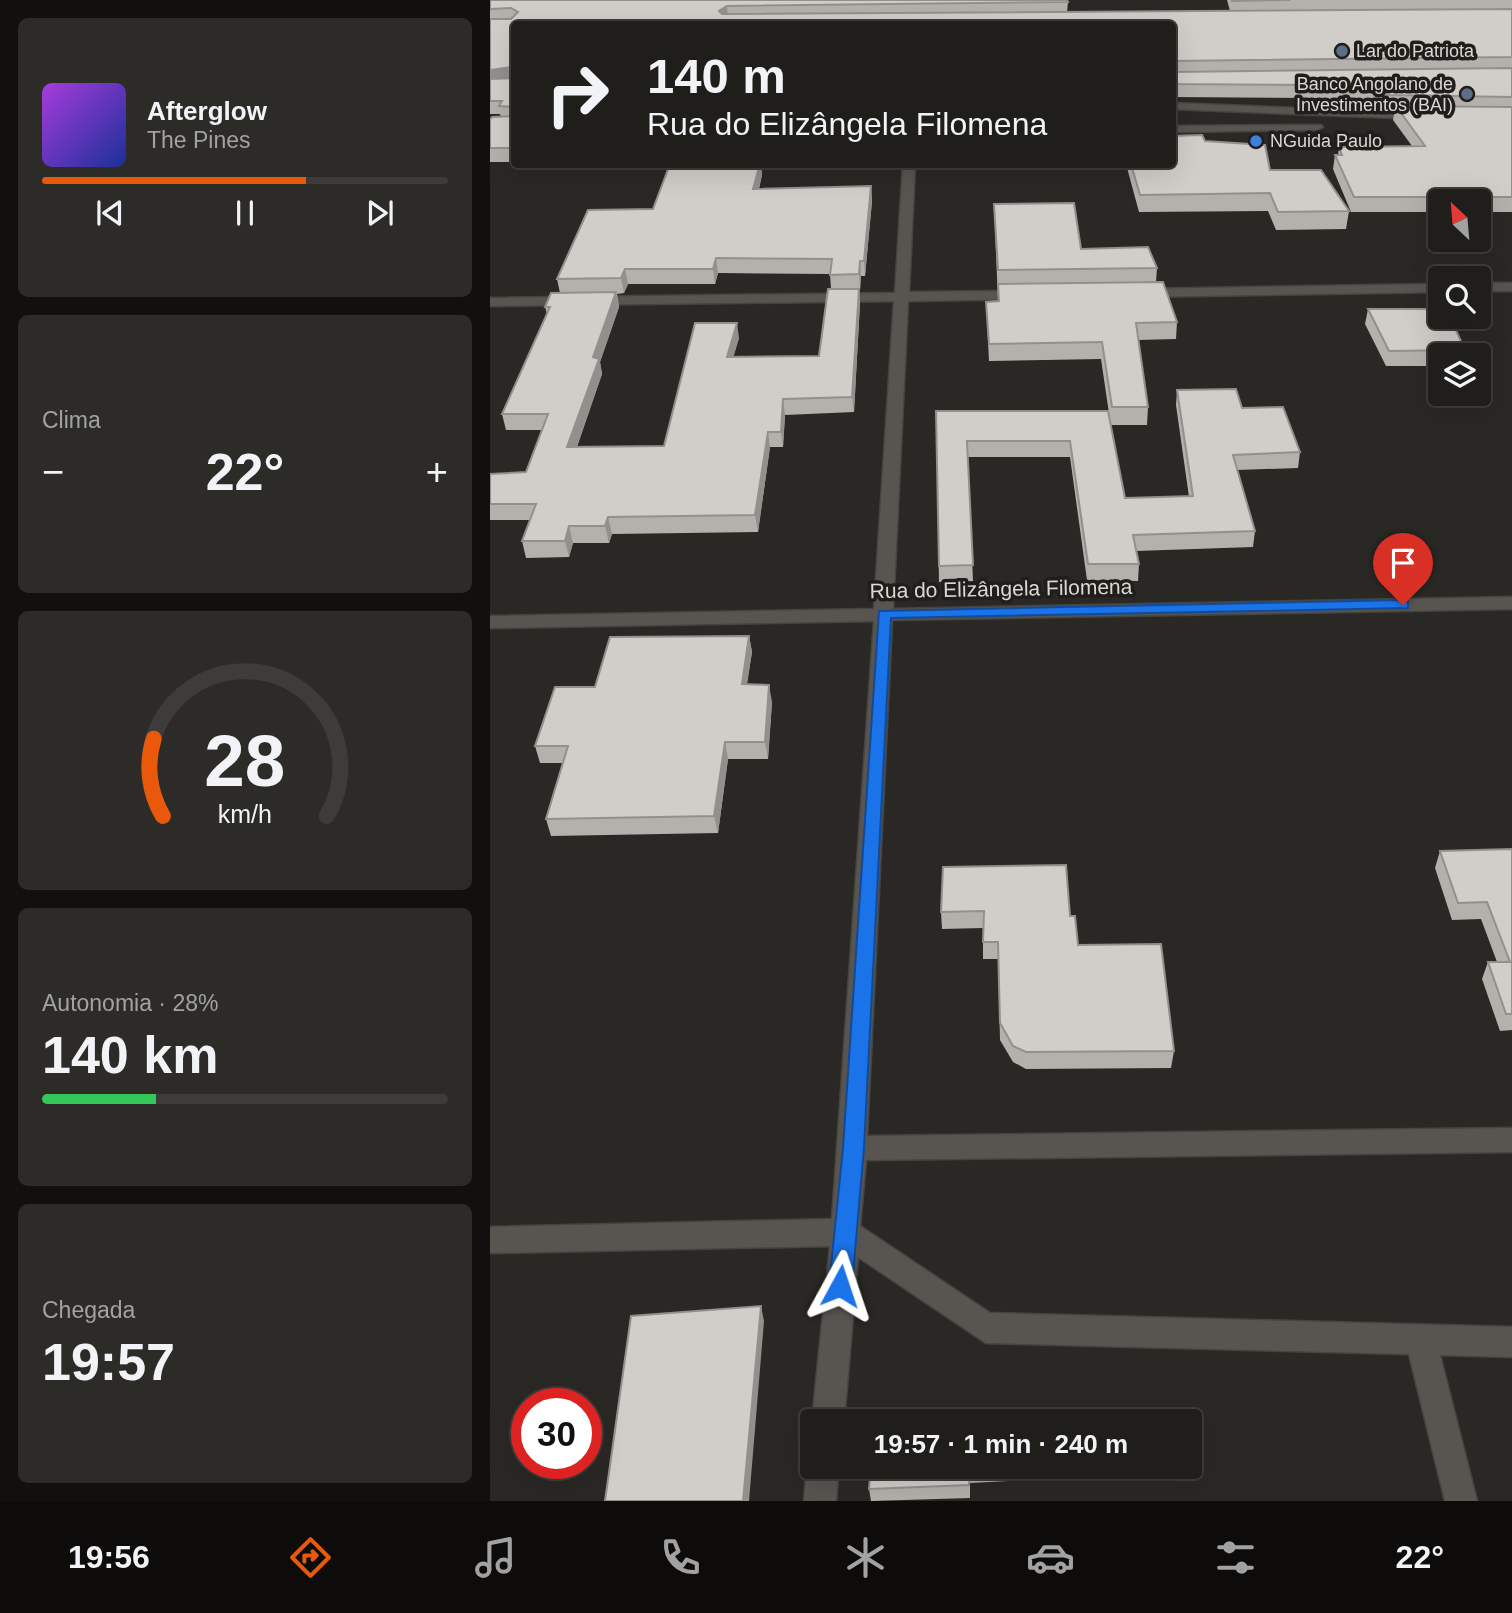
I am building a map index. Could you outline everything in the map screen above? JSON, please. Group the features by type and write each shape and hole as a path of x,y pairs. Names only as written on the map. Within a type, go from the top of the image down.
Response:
{"street":[{"path":"1176,106 1433,120 1353,126"},
{"path":"1176,129 1325,127"},
{"path":"829,1409 853,1148 909,168"},
{"path":"1491,287 1512,287"},
{"path":"1123,293 1428,288"},
{"path":"490,302 1040,295"},
{"name":"Rua do Elizângela Filomena","path":"490,622 1512,603"},
{"path":"853,1148 1512,1140"},
{"path":"490,1240 845,1232 986,1328 1512,1342"},
{"path":"1421,1339 1461,1501"},
{"path":"820,1501 822,1479"}],"building":[{"name":"Lar do Patriota","path":"490,0 1067,0 1068,2 727,6 719,11 722,14 1512,9 1512,57 1176,61 1176,21 511,21 511,67 490,70 490,19 511,19 518,12 511,8 490,9"},
{"path":"1512,68 1512,97 1387,95 1382,88 1321,89 1319,85 1176,84 1176,72"},
{"name":"Lar do Patriota","path":"511,78 511,107 499,106 502,101 490,101 490,79"},
{"path":"1396,106 1512,107 1512,197 1491,197 1491,189 1428,189 1428,197 1354,197 1335,155 1342,155 1339,147 1425,146"},
{"name":"Lar do Patriota","path":"511,116 511,148 490,148 492,117"},
{"path":"1202,135 1205,141 1265,145 1270,170 1321,170 1349,211 1278,212 1270,193 1140,195 1132,168 1176,168 1176,136"},
{"path":"668,168 759,168 753,189 871,186 864,261 860,261 859,274 830,275 832,259 716,258 713,269 625,269 621,278 557,279 588,210 653,209"},
{"path":"1074,203 1081,249 1148,247 1157,268 998,270 994,204"},
{"path":"1163,282 1177,322 1136,323 1148,407 1112,407 1102,342 989,344 986,302 999,301 998,284"},
{"path":"828,289 859,289 852,397 783,399 781,432 768,432 755,515 608,517 605,526 569,526 565,541 522,541 536,504 490,504 490,474 526,472 548,414 502,414 550,307 545,307 551,293 616,292 593,357 599,359 567,447 664,446 695,323 737,323 727,357 819,356"},
{"path":"1368,309 1428,309 1428,329 1455,329 1462,343 1428,343 1428,350 1389,351"},
{"path":"1236,389 1242,408 1283,407 1300,452 1233,455 1255,531 1133,535 1139,564 1088,564 1070,441 967,441 973,565 939,566 936,411 1108,411 1125,498 1193,496 1177,390"},
{"path":"749,636 742,684 769,685 765,742 725,742 714,816 546,819 568,746 535,746 555,687 595,687 610,637"},
{"path":"1512,849 1512,1014 1506,1014 1488,962 1510,962 1487,902 1458,903 1440,851"},
{"path":"1066,865 1070,916 1075,916 1078,945 1161,944 1174,1051 1026,1052 1013,1046 1000,1023 998,942 983,942 984,911 941,912 943,867"},
{"path":"761,1306 743,1501 605,1501 631,1316"},
{"path":"870,1479 969,1479 969,1485 869,1489"}],"place":[{"name":"Lar do Patriota","path":"1342,51"},
{"name":"Banco Angolano de Investimentos (BAI)","path":"1467,94"},
{"name":"NGuida Paulo","path":"1256,141"}],"route":[{"path":"840,1286 853,1148 884,614 1403,605"}]}
